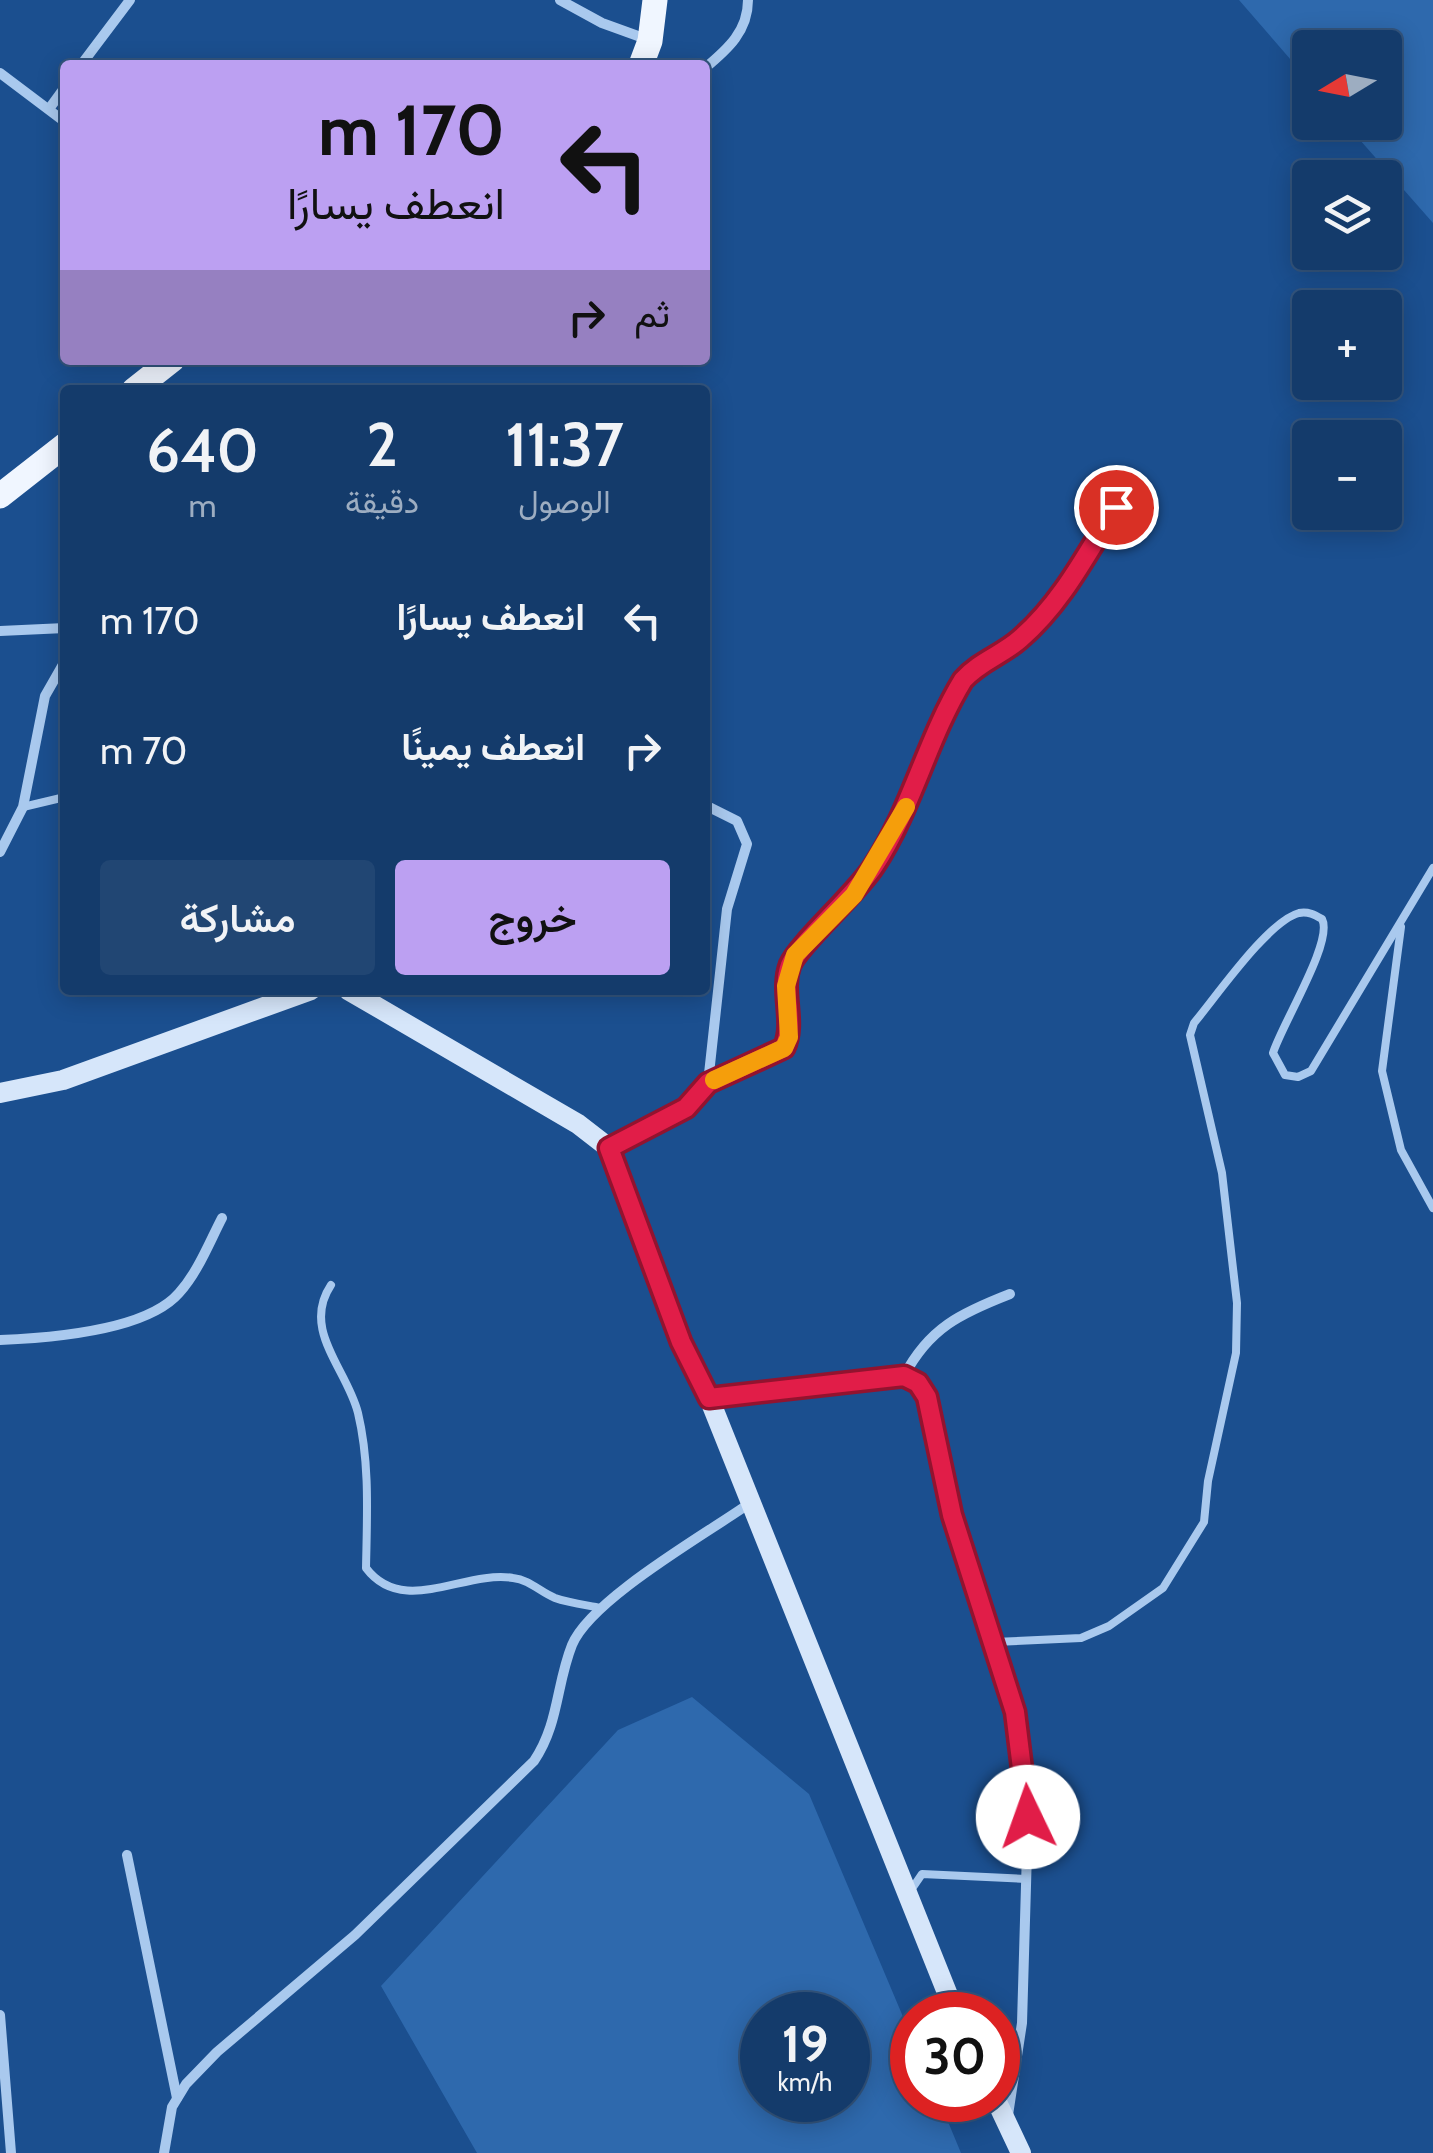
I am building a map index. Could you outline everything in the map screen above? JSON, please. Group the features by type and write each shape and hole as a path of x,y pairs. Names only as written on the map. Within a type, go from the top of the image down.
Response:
{"main road":[{"path":"645,53 655,0"},
{"path":"140,385 166,365"},
{"path":"0,496 60,449"}],"street":[{"path":"86,60 130,0"},
{"path":"560,0 645,53"},
{"path":"710,64 735,42 748,16 748,0"},
{"path":"0,73 60,118"},
{"path":"48,109 60,93"},
{"path":"609,1148 686,1108 708,1083 784,1048 789,1037 786,986 795,955 854,895 874,866 913,792 957,689 979,662 1018,642 1058,600 1116,507"},
{"path":"0,631 60,628"},
{"path":"0,852 23,806 45,696 60,670"},
{"path":"708,1083 727,909 747,844 737,821 710,808"},
{"path":"0,1093 63,1080 297,995"},
{"path":"357,995 578,1124 609,1148 681,1342 709,1398 946,1992"},
{"path":"0,1340 130,1322 153,1313 178,1295 222,1218"},
{"path":"904,1376 926,1338 949,1320 1010,1294"},
{"path":"709,1398 904,1376 918,1383 927,1397 952,1515 994,1642 1025,1764 1026,1879 1020,2037"},
{"path":"164,2153 164,2133 177,2099 217,2052 355,1935 534,1761 550,1737 570,1648 581,1627 601,1608 750,1503"},
{"path":"127,1855 177,2099"},
{"path":"0,2014 11,2153"},
{"path":"1007,2122 1021,2153"}],"lane":[{"path":"23,806 60,797"},
{"path":"994,1642 1082,1638 1109,1626 1163,1588 1204,1522 1208,1481 1236,1353 1237,1303 1222,1172 1190,1036 1194,1023 1272,933 1299,913 1311,913 1327,927 1326,940 1291,1004 1272,1053 1286,1075 1298,1078 1310,1072 1433,868"},
{"path":"1401,922 1382,1071 1401,1150 1433,1208"},
{"path":"331,1285 322,1299 319,1325 328,1350 345,1373 358,1413 365,1457 366,1568 374,1579 394,1591 510,1577 532,1583 553,1598 601,1608"},
{"path":"906,1896 922,1874 1026,1879"}],"shaded area":[{"path":"1239,0 1433,0 1433,223 1402,188 1402,160 1378,160 1360,140 1402,140 1402,30 1292,30 1292,61"},
{"path":"692,1697 809,1794 893,1992 890,2122 948,2122 961,2153 477,2153 381,1986 618,1730"}],"slow traffic":[{"path":"714,1080 784,1048 789,1037 786,986 795,955 854,895 906,807"}],"route":[{"path":"1028,1817 1025,1764 1015,1712 952,1515 927,1397 918,1383 904,1376 709,1398 681,1342 609,1148 671,1118 686,1108 708,1083 784,1048 789,1037 786,986 795,955 854,895 874,866 904,812 963,680 979,662 1018,642 1058,600 1116,507"}]}
